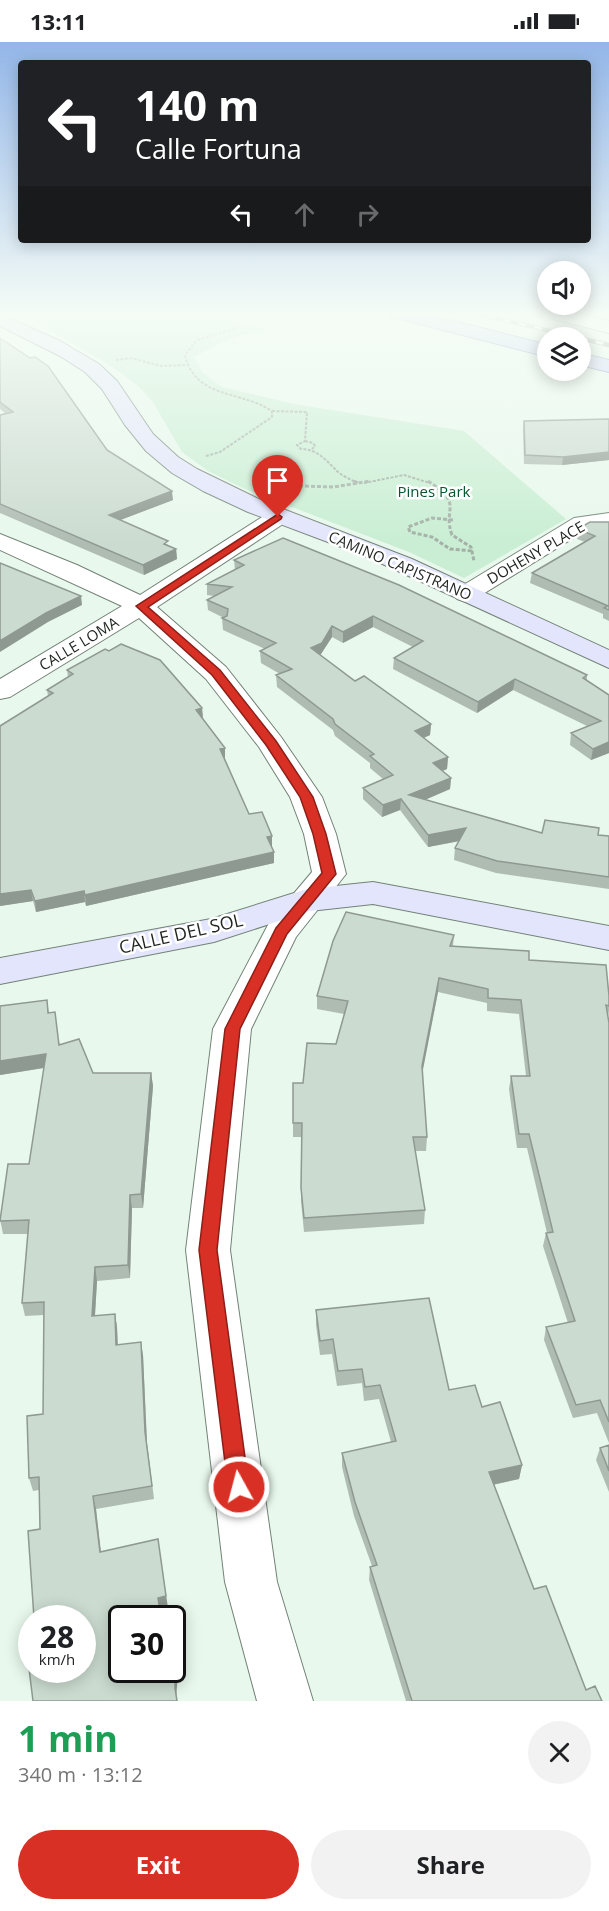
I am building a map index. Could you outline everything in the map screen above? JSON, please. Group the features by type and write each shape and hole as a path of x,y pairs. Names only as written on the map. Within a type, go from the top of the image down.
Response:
{"main road":[{"name":"CAMINO CAPISTRANO","path":"114,389 126,412 151,445 178,468 215,490 278,517 372,550 609,660"},
{"name":"CALLE DEL SOL","path":"0,971 214,930 307,900 373,893 609,938"}],"street":[{"name":"CALLE LOMA","path":"0,691 141,606 278,517"},
{"name":"DOHENY PLACE","path":"459,590 582,523 609,520"},
{"path":"0,541 68,570 141,606 216,673 271,743 306,797 320,834 329,874 281,931 232,1029 208,1250 251,1582 285,1701"}],"path":[{"path":"216,389 263,403 272,411 307,412 304,441"},
{"path":"178,468 220,452 272,417 272,411"},
{"path":"304,441 314,443 315,446 312,449 301,449 297,446 304,441"},
{"path":"312,449 317,455 332,463 334,470 358,483"},
{"path":"264,484 327,487 399,474 417,475 428,479 443,491 452,507 453,520 450,530 453,537 473,551"},
{"path":"428,479 434,478"},
{"path":"443,491 455,489"},
{"path":"453,520 432,518 408,527 410,532 432,537 450,549 473,551"},
{"path":"459,590 474,574 473,551"}],"green space":[{"name":"Pines Park","path":"141,389 232,389 294,404 464,431 566,519 464,578 409,552 245,489 208,471 182,452 153,402"}],"building":[{"path":"0,389 64,389 107,450 172,491 109,515 168,541 164,544 176,549 143,565 0,504 0,415 13,412 0,402"},
{"path":"609,419 609,452 563,457 525,455 524,421"},
{"path":"590,522 609,522 609,610 604,608 608,606 532,573 595,536 578,529"},
{"path":"283,538 399,585 587,675 583,678 609,695 609,742 593,749 571,733 601,721 515,679 478,702 394,658 423,641 373,616 343,632 332,626 322,643 311,648 355,681 364,676 431,724 415,731 448,757 433,763 451,778 409,795 542,833 545,820 599,828 598,835 609,836 609,877 497,861 455,848 466,828 428,835 401,799 383,805 363,788 393,775 370,756 374,754 276,675 292,669 260,651 276,643 222,618 227,616 228,609 207,600 232,587 207,584 244,565 234,560"},
{"path":"0,563 81,596 46,613 0,641"},
{"path":"121,644 160,660 202,708 196,710 225,748 220,749 249,814 262,812 272,836 267,837 274,852 85,895 84,891 35,901 31,890 0,894 0,726 53,693 47,690 73,674 67,670 105,649 109,651"},
{"path":"346,912 454,935 450,946 529,951 529,960 606,965 609,996 609,1006 606,1005 609,1023 609,1422 600,1400 576,1405 546,1327 575,1321 546,1233 553,1232 529,1134 519,1134 511,1076 530,1076 521,1000 488,998 488,989 439,978 422,1066 427,1137 413,1137 425,1210 304,1218 301,1188 302,1123 293,1123 293,1083 303,1083 307,1043 336,1044 348,1001 317,996 333,941"},
{"path":"47,1000 48,1013 55,1012 59,1045 79,1039 93,1073 151,1073 141,1194 130,1195 128,1265 95,1267 92,1316 115,1314 116,1345 141,1342 145,1432 152,1486 93,1496 100,1552 158,1539 166,1596 158,1598 159,1605 108,1605 108,1683 175,1683 177,1701 33,1701 31,1683 96,1683 96,1605 33,1605 28,1531 40,1529 39,1477 29,1478 27,1416 43,1414 44,1302 22,1303 29,1220 0,1221 8,1164 29,1164 46,1054 0,1061 0,1006"},
{"path":"429,1298 449,1390 475,1385 482,1407 500,1402 522,1465 489,1472 534,1589 546,1586 586,1690 595,1686 602,1701 412,1701 370,1567 377,1565 355,1502 342,1453 396,1441 380,1385 365,1387 362,1369 338,1371 333,1339 320,1341 316,1310"},
{"path":"609,1445 609,1471 600,1448"}],"route":[{"path":"239,1487 208,1250 232,1029 281,931 329,874 320,834 306,797 271,743 216,673 141,606 278,517"}]}
